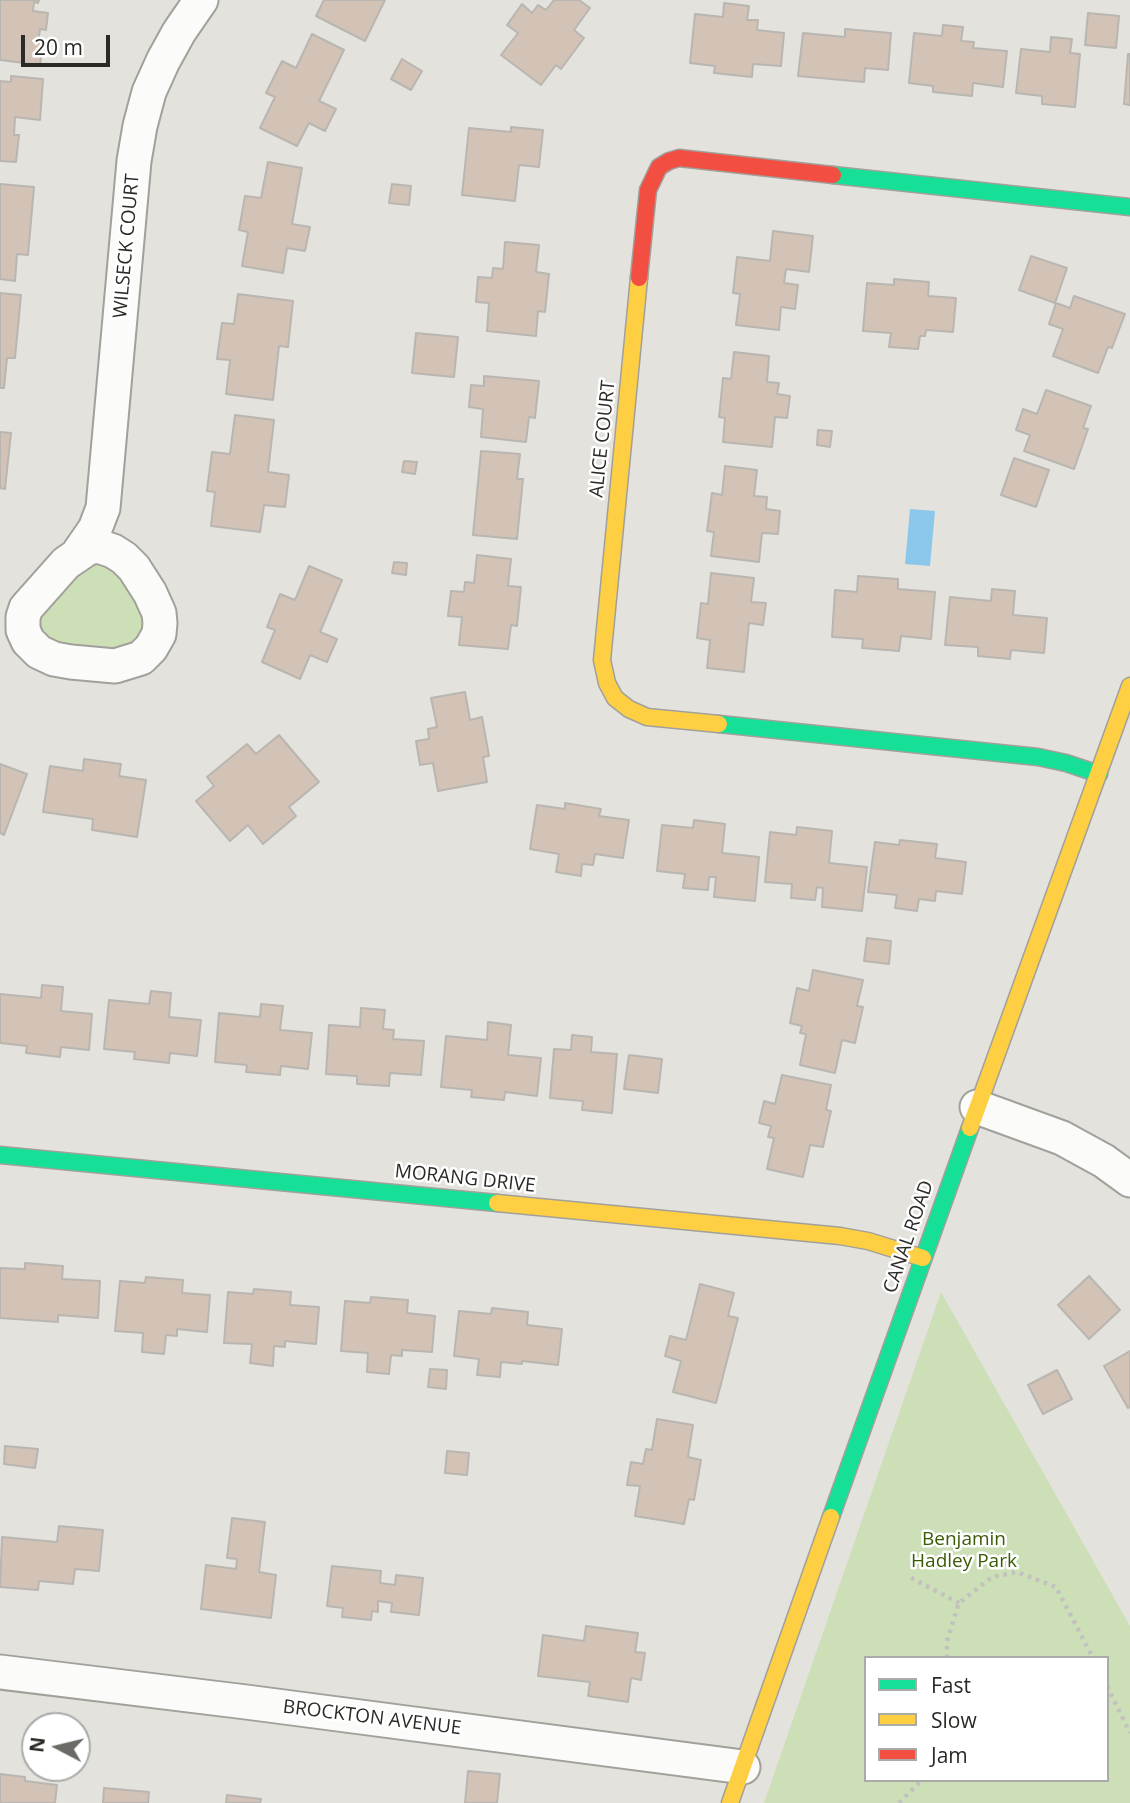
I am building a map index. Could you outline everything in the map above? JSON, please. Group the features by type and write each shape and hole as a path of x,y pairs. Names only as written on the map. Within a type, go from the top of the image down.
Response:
{"street":[{"name":"WILSECK COURT","path":"103,508 110,534 150,593 159,613 159,634 151,648 141,657 115,666 54,659 28,642 23,630 26,608 66,563 77,555 95,529 103,508 133,175 140,126 149,92 163,61 201,0"},
{"name":"ALICE COURT","path":"1099,774 1038,757 647,717 629,709 615,698 607,683 602,660 648,190 659,167 679,158 1130,207"},
{"path":"77,555 88,548 99,547 124,558"},
{"name":"CANAL ROAD","path":"730,1803 977,1107 1130,686"},
{"path":"977,1107 1062,1138 1104,1161 1130,1180"},
{"name":"MORANG DRIVE","path":"0,1155 840,1236 869,1241 923,1258"},
{"name":"BROCKTON AVENUE","path":"0,1672 743,1767"}],"path":[{"path":"947,1656 947,1641 959,1604 992,1577 1017,1572 1056,1587 1092,1656"},
{"path":"911,1578 959,1604"},
{"path":"1109,1690 1130,1733"},
{"path":"900,1803 920,1782"}],"green space":[{"path":"101,564 126,578 145,621 143,633 135,643 122,650 58,644 41,633 37,625 39,614 74,575 87,566"},
{"name":"Benjamin Hadley Park","path":"941,1292 1130,1626 1130,1803 764,1803"}],"water":[{"path":"910,509 935,511 930,566 905,564"}],"building":[{"path":"0,0 39,0 38,3 34,2 33,11 48,13 46,30 40,29 38,43 43,43 40,65 0,60"},
{"path":"324,0 385,0 365,41 316,16"},
{"path":"554,0 579,0 590,8 574,30 584,38 561,69 556,65 541,85 501,55 518,33 507,25 522,4 532,13 538,5 546,10"},
{"path":"724,3 749,6 747,20 758,20 757,30 784,33 781,66 753,64 752,77 714,73 715,66 690,63 695,14 723,17"},
{"path":"1088,13 1119,16 1116,48 1085,45"},
{"path":"943,25 963,27 961,41 974,42 973,48 1007,51 1003,87 973,83 972,96 933,92 933,86 909,83 914,33 942,36"},
{"path":"845,29 891,33 888,70 865,68 864,82 798,76 803,33 845,37"},
{"path":"312,34 344,50 319,101 336,109 325,131 309,123 297,146 260,128 275,97 266,93 282,61 296,68"},
{"path":"1051,37 1072,39 1070,53 1080,54 1075,107 1042,104 1042,96 1016,93 1021,49 1050,52"},
{"path":"1130,54 1130,105 1124,104"},
{"path":"402,59 422,71 411,90 391,79"},
{"path":"11,76 43,79 40,120 15,117 14,135 19,135 16,162 0,161 0,81 11,82"},
{"path":"511,127 543,130 539,167 519,165 515,201 462,195 469,128 511,132"},
{"path":"268,162 302,168 292,224 310,227 305,251 287,248 283,273 242,266 248,232 239,230 245,196 261,198"},
{"path":"0,184 34,187 28,255 17,254 15,281 0,279"},
{"path":"392,184 411,186 409,205 389,203"},
{"path":"773,231 813,236 809,272 786,269 784,283 798,285 795,309 781,307 779,330 736,325 740,294 733,293 737,257 770,261"},
{"path":"505,242 539,245 536,272 549,274 545,312 538,311 536,336 487,331 489,303 476,302 478,277 492,278 493,268 503,269"},
{"path":"1031,256 1067,268 1055,303 1019,290"},
{"path":"894,279 929,282 928,296 956,298 953,332 926,330 925,336 920,336 918,349 889,347 891,333 863,331 867,283 894,285"},
{"path":"0,293 21,295 15,358 7,358 4,388 0,388"},
{"path":"238,294 293,301 288,347 279,346 273,400 226,394 230,360 217,359 222,323 234,324"},
{"path":"1074,296 1125,314 1112,348 1108,347 1098,373 1053,356 1063,329 1049,324 1056,303 1070,308"},
{"path":"416,333 458,337 454,377 412,373"},
{"path":"734,352 769,356 767,382 779,383 777,394 790,396 787,418 775,417 772,447 723,442 725,418 719,417 723,378 731,379"},
{"path":"484,376 539,381 535,418 529,417 526,442 481,437 483,409 469,407 471,385 484,386"},
{"path":"1046,390 1091,406 1083,428 1088,429 1074,469 1024,451 1030,435 1016,430 1023,409 1037,414"},
{"path":"235,415 274,420 268,472 289,475 285,507 264,505 260,532 211,526 215,492 207,491 212,452 230,454"},
{"path":"818,430 832,431 830,447 817,445"},
{"path":"0,432 11,433 5,489 0,488"},
{"path":"481,451 520,454 517,479 523,479 517,539 473,535"},
{"path":"1014,458 1049,470 1036,507 1001,495"},
{"path":"404,461 417,462 415,474 402,472"},
{"path":"725,466 757,470 754,496 767,497 766,509 780,511 778,534 762,533 759,562 711,556 714,532 707,531 712,493 722,495"},
{"path":"477,555 511,559 508,586 521,587 517,626 511,625 508,649 459,645 462,617 448,616 451,591 464,592 465,582 474,583"},
{"path":"394,562 407,563 406,575 392,573"},
{"path":"309,566 342,580 320,632 337,639 327,662 310,655 300,679 262,662 275,630 267,627 280,594 295,600"},
{"path":"711,573 754,578 751,602 766,603 763,625 749,623 744,672 707,668 710,640 697,638 701,603 708,604"},
{"path":"858,576 898,579 898,589 935,592 931,639 901,636 899,651 862,648 863,639 832,637 835,590 857,592"},
{"path":"992,589 1015,591 1013,615 1047,618 1044,653 1011,650 1010,659 978,656 978,647 945,645 950,597 991,601"},
{"path":"465,692 470,720 482,717 489,756 483,757 487,782 438,791 433,763 420,765 416,741 429,739 428,729 437,727 431,698"},
{"path":"279,735 319,782 289,807 296,816 263,844 248,825 230,841 196,801 214,786 207,777 247,744 256,754"},
{"path":"84,759 121,764 119,776 146,780 137,837 92,830 93,819 43,812 50,766 83,771"},
{"path":"0,764 27,774 4,835 0,833"},
{"path":"565,803 601,809 599,816 629,820 623,858 595,854 593,865 582,864 581,876 556,872 559,854 530,849 537,805 565,809"},
{"path":"694,820 725,824 722,853 759,857 755,901 714,897 716,877 709,877 708,890 683,888 685,874 657,871 662,825 693,828"},
{"path":"797,827 832,831 829,863 867,867 862,911 822,907 823,888 817,887 815,900 791,898 792,884 765,882 770,832 796,835"},
{"path":"900,840 937,844 935,858 966,862 962,894 936,891 935,901 919,899 917,911 895,908 897,895 868,892 875,842 899,845"},
{"path":"867,938 891,941 889,964 864,961"},
{"path":"813,970 863,980 857,1006 863,1007 855,1043 842,1040 835,1073 800,1065 806,1034 800,1033 802,1026 790,1023 797,988 809,991"},
{"path":"42,985 63,987 61,1011 92,1014 89,1050 61,1047 60,1057 26,1053 27,1046 0,1043 0,994 41,998"},
{"path":"151,991 171,993 169,1017 201,1020 197,1056 170,1053 169,1063 134,1059 135,1052 104,1049 109,1000 149,1004"},
{"path":"261,1004 283,1006 280,1030 312,1033 308,1069 281,1066 280,1075 246,1072 247,1065 215,1062 219,1013 260,1017"},
{"path":"361,1008 385,1010 383,1029 394,1030 393,1039 424,1041 421,1075 390,1073 389,1086 357,1084 357,1076 326,1074 329,1025 360,1027"},
{"path":"488,1022 511,1025 508,1055 541,1058 537,1096 505,1092 504,1100 471,1097 472,1090 441,1087 446,1036 487,1040"},
{"path":"572,1035 592,1037 591,1052 617,1054 612,1113 582,1110 583,1101 550,1098 554,1049 571,1050"},
{"path":"629,1055 662,1059 658,1093 624,1089"},
{"path":"782,1075 831,1085 826,1110 831,1111 823,1147 810,1145 803,1177 767,1169 774,1138 768,1137 771,1126 759,1123 764,1101 775,1104"},
{"path":"25,1263 63,1266 62,1279 100,1281 98,1318 58,1315 58,1322 0,1318 0,1268 25,1269"},
{"path":"1089,1276 1120,1310 1089,1339 1058,1305"},
{"path":"146,1277 183,1280 182,1293 210,1295 207,1332 177,1329 177,1336 166,1335 164,1354 142,1352 143,1333 115,1331 120,1281 145,1283"},
{"path":"700,1284 734,1293 728,1316 738,1318 716,1403 673,1392 681,1361 665,1356 670,1336 686,1340"},
{"path":"254,1289 291,1292 290,1305 319,1307 316,1344 285,1341 285,1347 274,1346 273,1366 250,1363 252,1344 224,1343 228,1292 253,1294"},
{"path":"371,1297 408,1300 407,1313 435,1316 432,1352 402,1350 402,1356 391,1355 389,1374 367,1372 368,1353 341,1351 345,1301 370,1303"},
{"path":"492,1308 528,1312 527,1325 562,1329 558,1365 522,1361 522,1364 501,1362 500,1377 477,1375 479,1359 454,1356 459,1311 491,1314"},
{"path":"1130,1351 1130,1407 1128,1408 1104,1366"},
{"path":"430,1369 447,1370 446,1389 428,1387"},
{"path":"1057,1370 1072,1399 1043,1414 1028,1385"},
{"path":"657,1419 693,1425 688,1457 701,1460 694,1500 689,1499 684,1524 635,1516 640,1486 627,1485 631,1462 643,1464 646,1449 652,1450"},
{"path":"5,1446 38,1449 35,1468 4,1464"},
{"path":"447,1451 469,1453 467,1475 445,1473"},
{"path":"232,1518 265,1522 259,1572 276,1575 271,1618 201,1609 206,1565 236,1569 237,1559 227,1558"},
{"path":"59,1526 103,1530 99,1571 75,1569 73,1584 39,1581 38,1590 0,1587 2,1537 57,1542"},
{"path":"332,1566 381,1571 380,1583 395,1585 396,1575 423,1578 419,1615 391,1612 392,1603 378,1601 378,1612 372,1611 371,1620 342,1617 343,1608 327,1606"},
{"path":"586,1626 638,1633 635,1652 645,1653 641,1680 631,1678 628,1702 588,1696 590,1682 538,1676 543,1635 584,1641"},
{"path":"468,1771 500,1774 497,1803 465,1803"},
{"path":"0,1774 21,1777 21,1782 57,1785 55,1803 0,1803"},
{"path":"104,1788 149,1792 148,1803 103,1803"},
{"path":"227,1795 261,1799 260,1803 226,1803"}],"traffic: fast":[{"path":"833,175 1130,207"},
{"path":"719,724 1038,757 1099,774"},
{"path":"831,1517 970,1128"},
{"path":"0,1155 497,1203"}],"traffic: slow":[{"path":"639,278 602,660 607,683 615,698 629,709 647,717 719,724"},
{"path":"970,1128 1130,686"},
{"path":"497,1203 840,1236 868,1241 923,1258"},
{"path":"730,1803 831,1517"}],"traffic: jam":[{"path":"639,278 648,190 659,167 669,161 679,158 833,175"}]}
